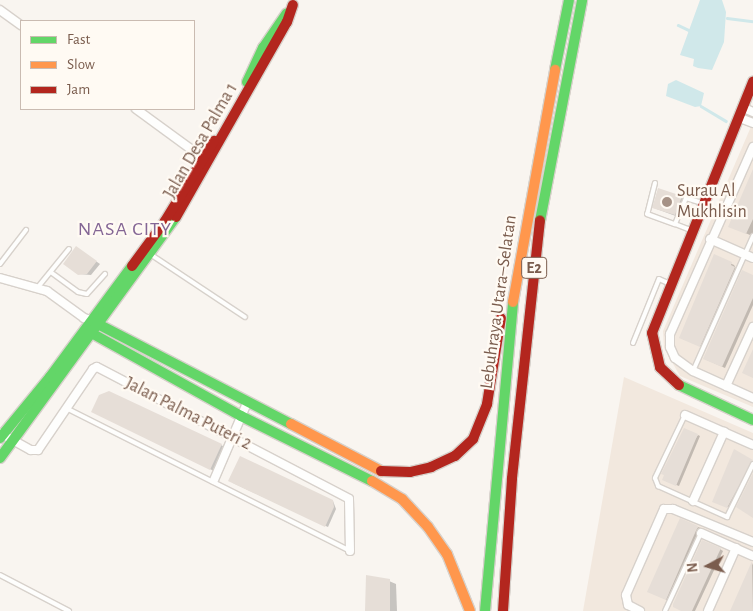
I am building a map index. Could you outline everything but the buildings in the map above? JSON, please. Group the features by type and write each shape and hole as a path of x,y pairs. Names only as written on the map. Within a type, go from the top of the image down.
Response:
{"main road":[{"name":"Lebuhraya Utara–Selatan","path":"485,611 509,328 538,150 569,0"},
{"name":"Lebuhraya Utara–Selatan","path":"503,611 538,229 582,0"},
{"name":"Jalan Desa Palma 1","path":"90,325 150,254 207,161 287,22 295,3"},
{"path":"753,82 749,110 740,118 670,284 652,333 660,367 676,384 753,420"},
{"path":"90,325 381,471 410,472 455,456 473,439 482,422 521,198 538,150"},
{"name":"Jalan Desa Palma 1","path":"90,325 207,161"},
{"path":"90,325 241,416 372,481 402,499 428,526 447,554 470,611"},
{"path":"1,435 90,325"},
{"path":"0,458 90,325"},
{"path":"507,611 508,540"}],"street":[{"path":"0,10 20,24"},
{"path":"137,110 207,161"},
{"path":"740,118 753,123"},
{"path":"753,147 671,328 670,347 675,358 693,371 753,398"},
{"path":"710,239 753,258"},
{"path":"0,278 38,287 90,325"},
{"path":"726,386 753,327"},
{"name":"Jalan Palma Puteri 2","path":"12,440 35,451 97,367 349,499 350,551"},
{"path":"214,480 247,403"},
{"path":"685,415 753,445"},
{"path":"693,501 724,432"},
{"path":"1,435 12,440"},
{"path":"640,611 626,603 626,595 662,511 673,509 753,542"},
{"path":"701,532 753,556"},
{"path":"708,611 736,548"}],"lane":[{"path":"655,183 647,214 692,231"},
{"path":"675,224 686,198 704,204"},
{"path":"0,264 26,230"},
{"path":"693,371 753,236"},
{"path":"38,287 52,273 68,249"},
{"path":"150,254 245,317"},
{"path":"52,273 78,292 87,294 105,274"},
{"path":"633,343 658,279 670,284"},
{"path":"66,408 214,480 350,551"},
{"path":"685,415 655,482 727,517 753,464"},
{"path":"665,611 701,532"},
{"path":"0,575 70,611"}],"shaded area":[{"path":"753,122 753,407 680,376 664,348 663,331"},
{"path":"624,377 753,433 753,611 583,611"}],"water":[{"path":"700,0 722,0 726,12 724,42 712,70 693,66 694,59 680,55"},
{"path":"676,80 704,93 701,106 695,107 666,96 668,84"}],"waterway":[{"path":"727,18 753,21"},
{"path":"678,25 691,31"},
{"path":"701,106 726,121"}],"traffic: fast":[{"path":"555,70 569,0"},
{"path":"540,221 582,0"},
{"path":"247,82 263,48 287,13"},
{"path":"0,458 176,217"},
{"path":"0,438 50,377 132,266"},
{"path":"485,611 513,302"},
{"path":"94,322 291,424"},
{"path":"86,330 241,416 372,481"},
{"path":"679,385 753,420"}],"traffic: slow":[{"path":"513,302 555,70"},
{"path":"291,424 381,471"},
{"path":"372,481 402,499 428,527 447,554 470,611"}],"traffic: jam":[{"path":"176,217 287,22 293,5"},
{"path":"679,385 660,367 652,333 753,82"},
{"path":"132,266 165,221 214,141"},
{"path":"503,611 512,478 540,221"},
{"path":"381,471 410,472 431,467 455,456 473,439 487,404 501,318"}],"place":[{"name":"Surau Al Mukhlisin","path":"667,202"}],"district":[{"name":"NASA CITY","path":"125,229"}]}
